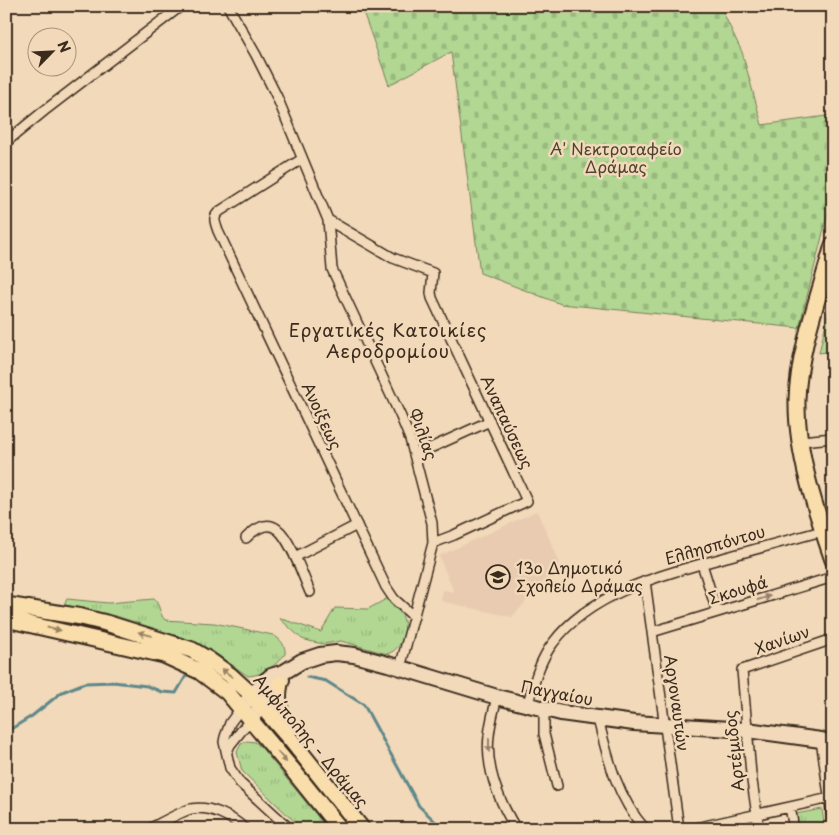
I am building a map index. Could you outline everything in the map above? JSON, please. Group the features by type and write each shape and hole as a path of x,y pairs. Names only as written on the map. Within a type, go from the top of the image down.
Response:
{"main road":[{"path":"833,245 808,335 799,379 797,400 798,423 806,467 828,530 833,560"},
{"name":"Αμφίπολης - Δράμας","path":"6,605 94,620 151,636 204,666 230,675 257,700 362,829"},
{"name":"Αμφίπολης - Δράμας","path":"6,619 164,655 188,657"},
{"name":"Παγγαίου","path":"287,674 314,656 336,653 354,655 544,710 598,719 747,730 827,742"},
{"name":"Αμφίπολης - Δράμας","path":"204,666 340,829"},
{"path":"245,714 257,700 287,674"},
{"path":"287,674 279,706 285,724 328,787"}],"street":[{"path":"6,142 181,6"},
{"path":"228,6 277,97 328,220"},
{"name":"Ανοίξεως","path":"302,159 220,211 215,215 214,220 391,594 414,617"},
{"name":"Αναπαύσεως","path":"328,220 393,258 433,273 432,298 527,501 434,543"},
{"name":"Φιλίας","path":"328,220 330,264 401,416 415,455 432,523 434,543 400,668"},
{"path":"415,455 490,421"},
{"path":"801,442 833,438"},
{"path":"295,557 357,525"},
{"path":"246,538 255,529 264,526 277,528 295,557 310,592"},
{"name":"Ελλησπόντου","path":"527,706 542,662 550,647 560,634 580,616 595,606 614,595 645,582 702,564 828,530"},
{"path":"702,564 717,612"},
{"name":"Σκουφά","path":"652,632 833,577"},
{"name":"Αργοναυτών","path":"645,582 679,829"},
{"name":"Χανίων","path":"742,670 833,639"},
{"name":"Αρτέμιδος","path":"742,670 759,829"},
{"path":"497,697 489,737 491,769 499,798 516,829"},
{"path":"544,710 544,734 557,786"},
{"path":"245,714 230,723 225,737 224,742 230,768 236,778 290,829"},
{"path":"227,752 245,714"},
{"path":"598,719 617,785 628,806 645,829"},
{"path":"827,742 833,823"},
{"path":"691,829 830,798"},
{"path":"790,807 794,829"},
{"path":"148,829 191,809 212,810 237,822 245,829"}],"shaded area":[{"name":"13ο Δημοτικό Σχολείο Δράμας","path":"537,511 560,563 512,617 441,601 443,590 454,592 439,556"}],"green space":[{"name":"Α' Νεκτροταφείο Δράμας","path":"361,6 720,6 742,52 762,125 833,115 833,193 799,328 561,304 480,273 451,52 389,85"},
{"path":"833,293 833,351 819,353"},
{"path":"388,598 400,611 405,631 399,646 387,654 341,641 324,644 302,639 279,618 321,632 335,608 368,609"},
{"path":"67,599 108,603 154,599 165,620 214,623 273,635 282,643 285,648 285,654 269,669 248,676 196,642 119,617 64,605"},
{"path":"247,741 255,742 260,746 328,829 302,829 242,771 237,752 241,744"},
{"path":"822,809 825,829 799,829 796,814"}],"waterway":[{"path":"6,732 32,716 62,692 85,683 113,682 147,686 162,692 176,693 186,676"},
{"path":"307,677 326,681 364,705 419,806 443,829"}],"place":[{"name":"13ο Δημοτικό Σχολείο Δράμας","path":"498,577"}],"district":[{"name":"Εργατικές Κατοικίες Αεροδρομίου","path":"388,341"}]}
